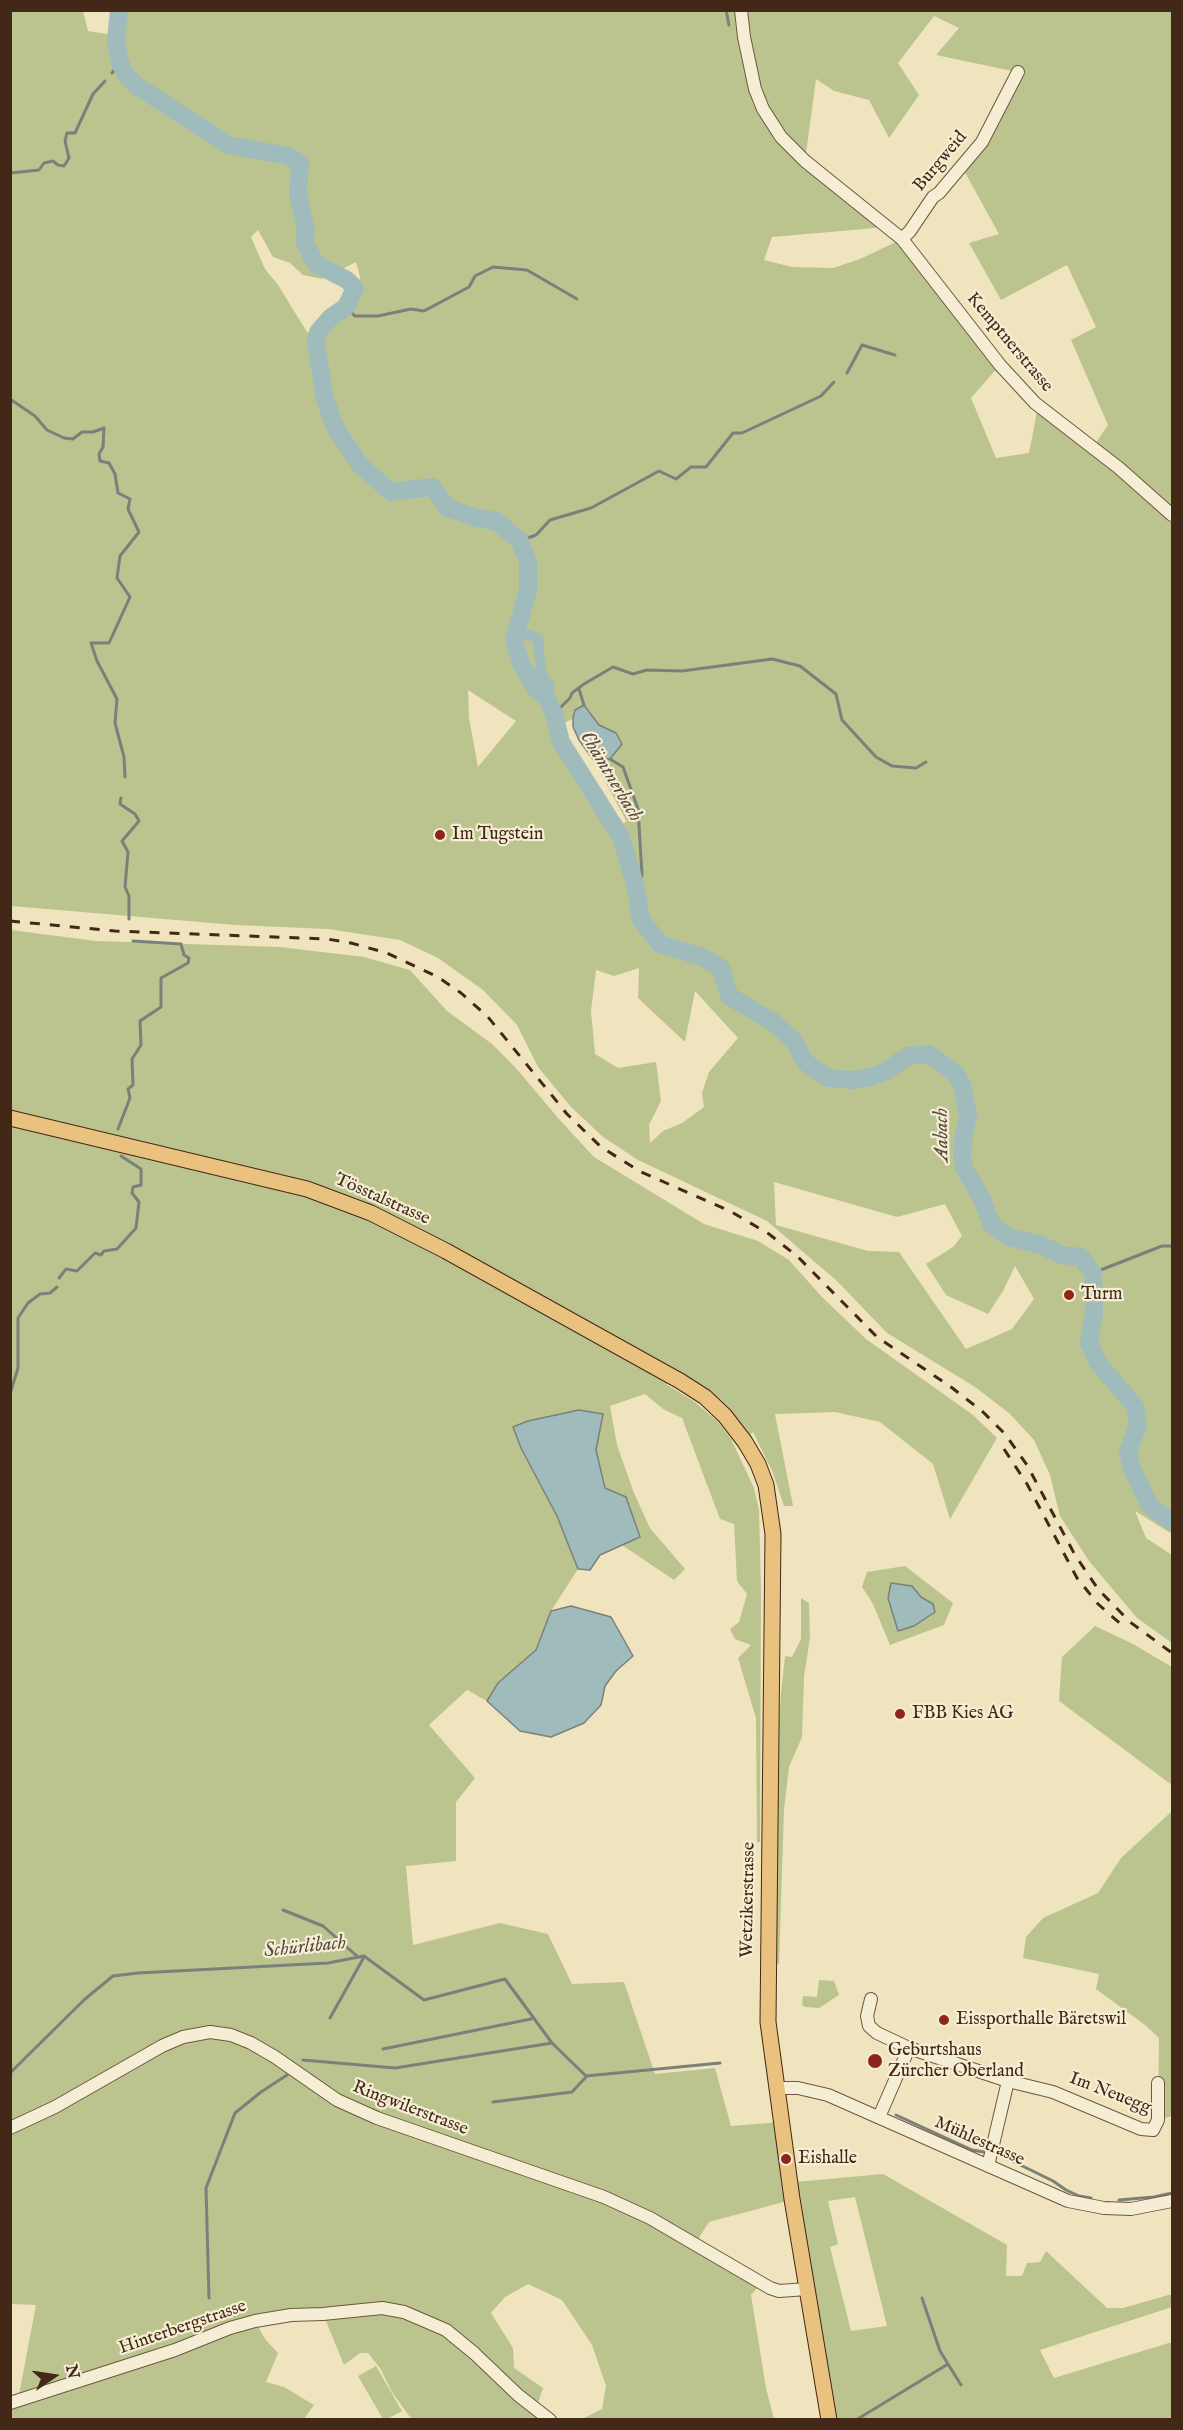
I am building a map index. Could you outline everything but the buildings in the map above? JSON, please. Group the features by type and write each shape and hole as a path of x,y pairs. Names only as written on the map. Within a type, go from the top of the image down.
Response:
{"main road":[{"name":"Tösstalstrasse","path":"10,1118 307,1189 371,1213 494,1277 705,1397"},
{"name":"Wetzikerstrasse","path":"705,1397 725,1416 758,1464 766,1485 771,1510 774,1570 767,2001 776,2088 829,2420"}],"street":[{"name":"Kemptnerstrasse","path":"741,10 755,89 763,109 781,137 805,161 902,239 1019,387 1044,411 1111,461 1173,515"},
{"name":"Burgweid","path":"902,239 933,197 939,193 982,142 1018,72"},
{"path":"871,1999 867,2016 869,2026 878,2033 909,2048 1008,2081 988,2166"},
{"name":"Ringwilerstrasse","path":"10,2128 55,2107 162,2046 183,2037 210,2032 231,2035 251,2043 274,2057 337,2100 376,2118 604,2197 650,2218 770,2288 779,2291 807,2289"},
{"path":"879,2117 909,2048"},
{"name":"Im Neuegg","path":"1008,2081 1053,2092 1141,2129 1153,2130 1158,2120 1158,2083"},
{"name":"Mühlestrasse","path":"776,2088 798,2088 828,2095 1057,2197 1085,2205 1131,2209 1173,2201"},
{"name":"Hinterbergstrasse","path":"10,2403 175,2350 230,2328 255,2321 291,2315 382,2308 405,2312 446,2330 518,2395 550,2420"}],"green space":[{"path":"126,10 1172,11 1172,1534 1135,1511 1146,1538 1172,1555 1172,1643 1137,1618 1089,1561 1060,1516 1050,1475 1034,1440 1009,1413 975,1387 887,1333 837,1281 767,1221 638,1160 603,1137 571,1107 538,1067 517,1025 483,990 438,958 400,940 328,929 235,925 11,906 10,11 83,11 88,31 120,36","holes":["934,16 959,28 936,55 1017,72 962,167 999,234 969,243 1001,300 1067,265 1096,327 1071,340 1108,425 1093,447 1038,406 1029,453 996,458 971,398 1000,365 902,239 860,259 833,268 792,267 764,260 772,237 887,227 805,161 816,79 834,91 869,100 889,138 919,95 898,63","258,230 273,257 290,263 303,275 322,279 356,262 360,277 352,312 322,332 307,332 278,285 265,269 251,237","468,690 516,721 478,767 469,718","589,710 599,725 616,733 599,759 594,761 627,822 614,825 565,752 557,727","639,968 638,998 685,1042 695,991 738,1038 709,1072 702,1093 704,1107 682,1123 663,1131 650,1143 649,1125 661,1101 656,1062 618,1068 595,1054 591,1011 596,970 614,976","774,1182 897,1217 945,1204 962,1236 953,1247 926,1264 946,1295 988,1314 1015,1266 1034,1299 1012,1329 966,1349 899,1252 868,1251 776,1225"]},
{"path":"11,930 96,941 280,947 364,957 410,970 447,1011 492,1044 515,1067 594,1157 704,1224 758,1241 789,1260 822,1297 866,1339 973,1415 997,1438 950,1519 933,1464 880,1422 835,1412 775,1414 793,1506 784,1506 773,1473 753,1432 745,1442 680,1381 666,1384 695,1402 718,1422 731,1439 754,1488 759,1510 760,1842 757,1842 756,1718 738,1658 751,1645 735,1639 730,1629 739,1622 747,1594 737,1581 734,1524 720,1519 682,1418 663,1409 645,1394 610,1406 617,1445 634,1493 650,1528 685,1569 674,1580 622,1545 640,1538 626,1497 606,1488 596,1450 521,1448 557,1516 578,1569 551,1611 536,1650 498,1683 487,1701 467,1690 429,1725 475,1778 456,1802 456,1861 406,1866 413,1945 500,1923 548,1934 572,1984 624,1982 655,2074 715,2068 731,2126 781,2122 795,2182 883,2174 1007,2245 1006,2276 1022,2276 1027,2263 1040,2262 1046,2251 1107,2308 1123,2308 1172,2294 1172,2307 1040,2350 1054,2378 1172,2342 1172,2419 829,2419 791,2200 709,2222 695,2244 761,2284 751,2295 766,2388 774,2419 582,2419 602,2409 606,2386 592,2345 562,2300 528,2284 505,2297 491,2313 513,2348 514,2368 543,2388 536,2409 550,2419 414,2419 410,2417 392,2392 380,2368 368,2353 360,2353 344,2365 323,2314 255,2321 265,2339 278,2353 266,2382 284,2387 314,2405 304,2419 11,2419 11,2403 18,2400 36,2305 11,2304","holes":["855,2197 887,2326 851,2331 830,2247 838,2244 828,2201"]},
{"path":"905,1566 953,1603 944,1625 890,1645 873,1604 862,1587 867,1572"},
{"path":"801,1598 809,1603 810,1637 804,1677 802,1737 789,1767 784,1809 779,1964 774,1962 777,1755 785,1656 792,1657 801,1639"},
{"path":"1095,1626 1133,1644 1172,1667 1172,1785 1059,1701 1062,1657"},
{"path":"1172,1811 1172,2116 1158,2120 1159,2038 1096,1989 1099,1974 1023,1958 1026,1937 1043,1918 1098,1893 1121,1858"},
{"path":"819,1980 834,1981 839,1995 819,2008 805,2007 802,2005 803,1996 817,1997"},
{"path":"376,2366 402,2411 387,2419 383,2419 358,2376"}],"water":[{"path":"584,705 599,725 616,733 622,744 610,759 594,761 579,740 573,727 573,718 575,710"},
{"path":"579,1410 603,1414 596,1450 605,1488 626,1497 640,1537 600,1555 590,1570 578,1569 557,1516 521,1448 513,1427 528,1421"},
{"path":"891,1583 912,1586 921,1597 933,1604 935,1612 914,1626 898,1631 888,1598"},
{"path":"571,1606 611,1617 633,1656 616,1671 605,1686 601,1705 584,1723 551,1737 520,1731 487,1701 498,1683 536,1650 551,1611"}],"waterway":[{"name":"Chämtnerbach","path":"119,10 116,41 120,63 126,75 137,86 228,145 288,156 300,163 298,195 306,229 305,243 316,264 347,280 355,288 346,307 330,318 318,332 316,343 325,399 336,429 361,466 391,492 432,487 448,508 476,518 496,521 520,541 528,562 528,590 514,640 521,664 536,689 547,698 554,714 561,742 621,837 636,888 641,920 660,944 702,957 721,968 729,996 773,1022 794,1041 805,1062 828,1078 853,1080 871,1077 886,1071 908,1056 929,1054 956,1074 962,1084 968,1116 962,1154 964,1168 981,1197 992,1225 1009,1237 1041,1245 1062,1255 1081,1257 1093,1273 1094,1313 1089,1343 1098,1363 1135,1406 1138,1425 1128,1452 1132,1469 1150,1506 1172,1522"},
{"path":"726,10 729,25"},
{"path":"112,73 120,63"},
{"path":"10,173 39,170 44,163 53,161 64,166 69,158 65,141 67,133 75,133 93,94 105,81"},
{"path":"346,307 355,316 378,316 411,309 424,311 469,287 475,276 493,267 527,270 577,299"},
{"path":"847,373 862,345 895,355"},
{"path":"520,541 536,535 550,520 591,508 659,471 676,479 691,467 706,467 733,433 742,433 821,396 834,382"},
{"path":"10,399 35,416 47,430 64,438 73,439 82,432 93,432 104,428 103,447 99,454 100,461 109,463 115,474 118,493 130,499 128,509 139,532 120,556 117,578 130,597 109,643 91,643 97,661 117,699 115,723 124,757 125,777"},
{"path":"515,631 538,639 541,671 550,685 547,698"},
{"path":"554,714 572,693 613,667 633,674 647,670 682,671 772,659 800,666 836,694 842,720 876,757 892,766 916,768 926,762"},
{"path":"579,689 584,705"},
{"path":"610,759 623,767 638,809 642,875 636,888"},
{"path":"121,798 120,804 135,814 139,821 122,841 128,852 125,887 129,896 129,919"},
{"path":"118,1129 130,1098 128,1089 133,1085 132,1059 141,1045 140,1021 161,1007 161,978 188,963 189,958 184,955 181,944 133,941"},
{"path":"59,1278 66,1269 77,1271 95,1253 101,1255 104,1251 117,1249 136,1228 139,1202 132,1193 133,1187 141,1185 141,1169 121,1156"},
{"path":"1093,1273 1162,1246 1172,1246"},
{"path":"10,1394 18,1368 18,1318 28,1303 40,1294 50,1293 57,1287"},
{"path":"283,1910 323,1926 358,1957"},
{"name":"Schürlibach","path":"10,2073 85,1999 113,1976 328,1963 364,1956 424,2000 505,1979 552,2043 586,2076 720,2063"},
{"path":"330,2018 364,1957"},
{"path":"383,2049 531,2019"},
{"path":"303,2060 395,2068 552,2043"},
{"path":"209,2298 206,2188 235,2113 287,2075"},
{"path":"493,2102 572,2092 586,2077"},
{"name":"Schürlibach","path":"896,2115 972,2150 984,2152"},
{"name":"Schürlibach","path":"1000,2155 1053,2181 1066,2190 1091,2198"},
{"name":"Schürlibach","path":"1119,2200 1172,2193"},
{"path":"922,2298 940,2351 961,2385"},
{"path":"856,2420 948,2364"}],"railway":[{"path":"10,921 115,931 327,939 387,953 438,977 461,993 488,1017 567,1114 601,1147 641,1172 730,1211 769,1234 798,1257 877,1337 951,1387 983,1412 1005,1434 1027,1465 1075,1555 1098,1589 1130,1622 1172,1653"},
{"path":"1004,1449 1027,1484 1077,1578 1098,1604 1124,1627"}],"place":[{"name":"Im Tugstein","path":"440,835"},
{"name":"Turm","path":"1069,1295"},
{"name":"FBB Kies AG","path":"900,1714"},
{"name":"Eissporthalle Bäretswil","path":"944,2020"},
{"name":"Geburtshaus Zürcher Oberland","path":"875,2061"},
{"name":"Eishalle","path":"786,2159"}],"water label":[{"name":"Aabach","path":"943,1135"}]}
